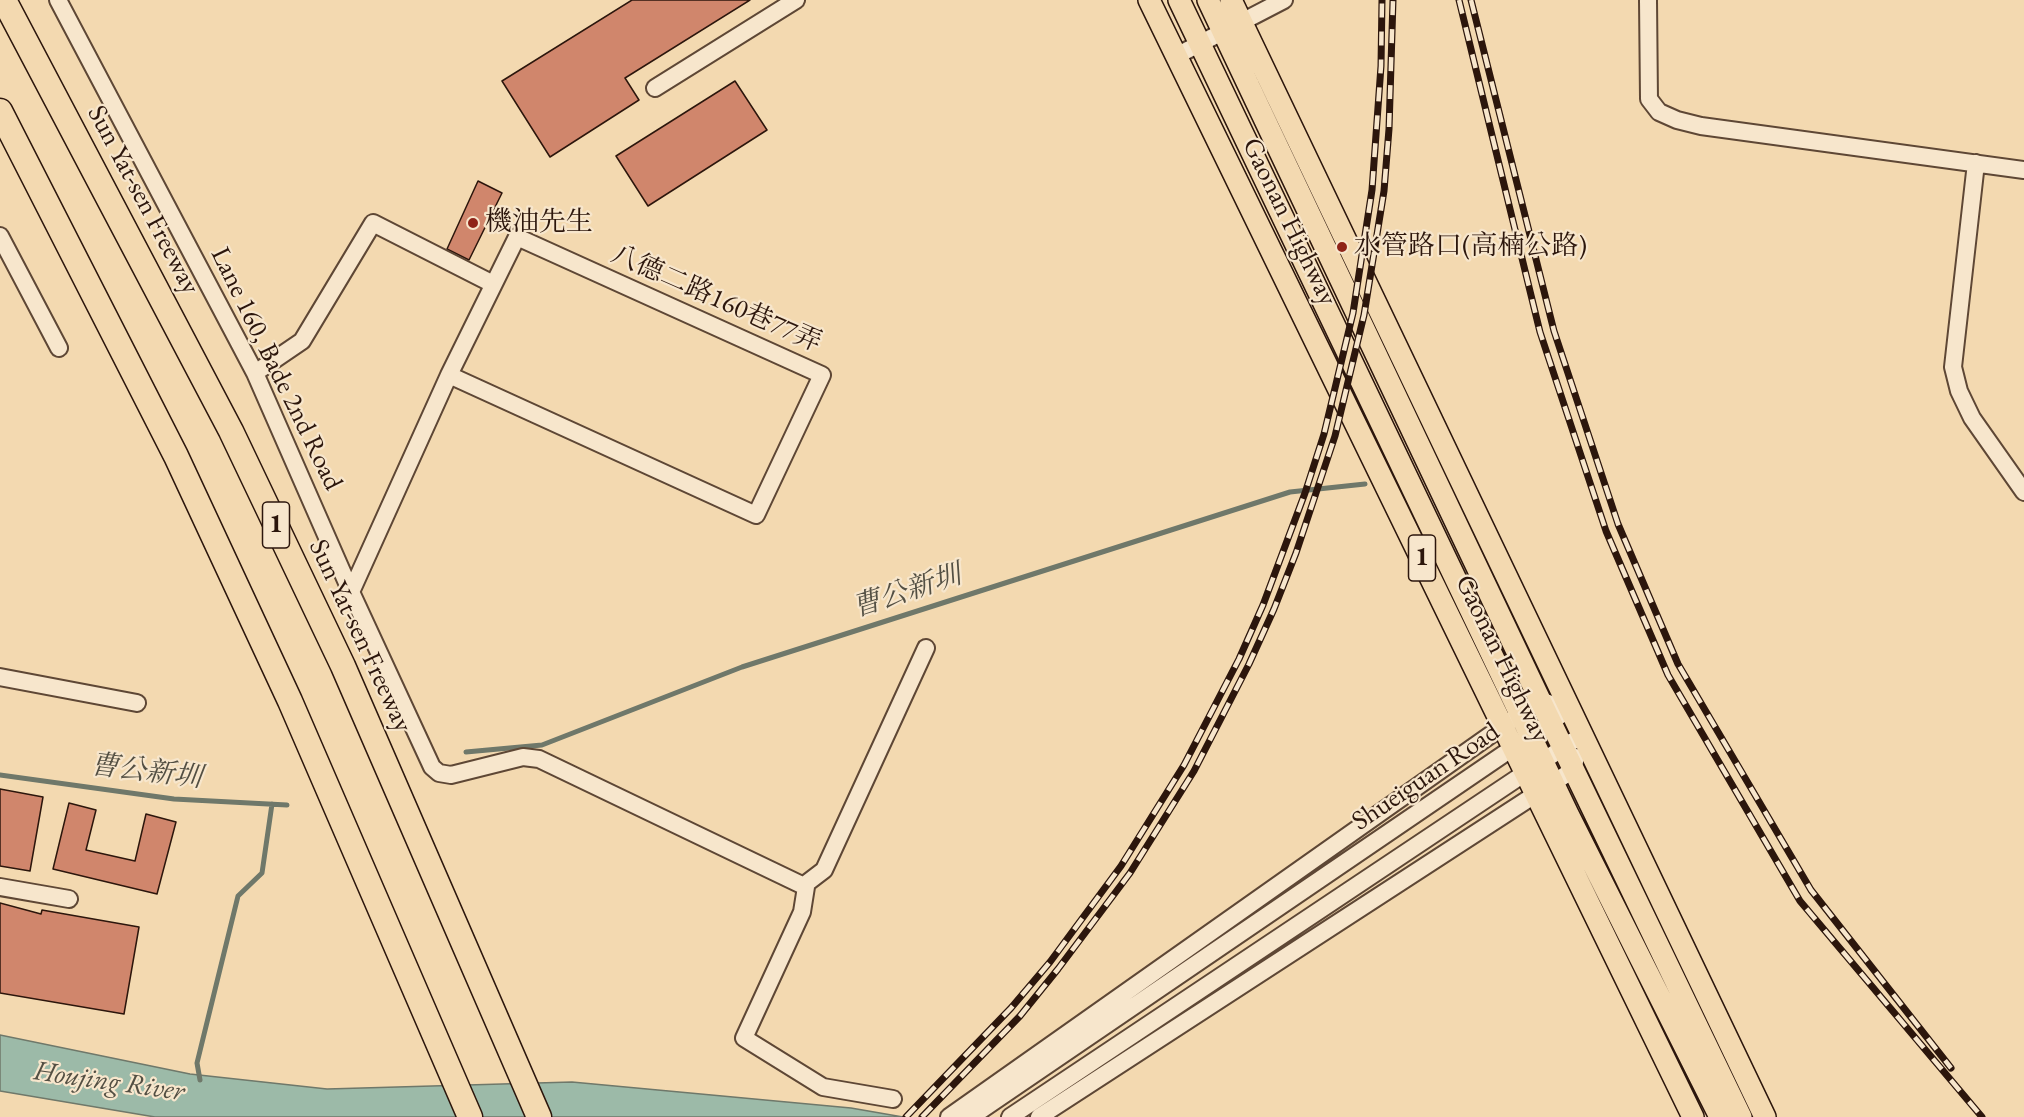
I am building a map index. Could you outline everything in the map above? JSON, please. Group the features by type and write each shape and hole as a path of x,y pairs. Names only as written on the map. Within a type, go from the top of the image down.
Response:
{"highway":[{"name":"Sun Yat-sen Freeway","path":"4,0 231,431 343,666 539,1117"},
{"name":"1","path":"0,111 191,488 290,701 470,1117"}],"main road":[{"name":"Gaonan Highway","path":"1149,0 1693,1117"},
{"name":"Gaonan Highway","path":"1179,0 1553,782 1719,1117"},
{"name":"Gaonan Highway","path":"1208,0 1232,28 1581,736 1765,1117"},
{"name":"Gaonan Highway","path":"1231,0 1232,28 1550,723 1742,1117"}],"street":[{"name":"Lane 160, Bade 2nd Road","path":"58,0 255,373 351,592 432,767 439,773 451,775 514,759 539,759 803,886"},
{"path":"655,88 796,0"},
{"path":"1176,57 1284,0"},
{"path":"1648,0 1649,99 1659,112 1701,126 2024,170"},
{"path":"1976,163 1953,367 1959,390 1972,418 2024,492"},
{"path":"255,373 302,341 373,223 493,284"},
{"path":"0,236 59,348"},
{"name":"八德二路160巷77弄","path":"351,592 449,375 517,237 822,375 756,515 449,375"},
{"path":"892,1099 823,1087 744,1038 802,912 806,887 803,886 824,870 926,648"},
{"path":"0,677 137,703"},
{"path":"1540,700 1568,710"},
{"name":"Shueiguan Road","path":"993,1094 1540,700"},
{"name":"Shueiguan Road","path":"993,1094 1568,710"},
{"path":"1039,1117 1573,770 1581,736"},
{"name":"Shueiguan Road","path":"1011,1116 1581,736"},
{"path":"0,887 69,898"},
{"path":"949,1117 993,1094"},
{"path":"971,1117 993,1094"}],"water":[{"name":"Houjing River","path":"0,1035 190,1074 327,1089 572,1082 851,1108 903,1117 155,1117 0,1091"}],"building":[{"path":"632,0 750,0 625,78 639,100 550,157 502,81"},
{"path":"735,81 767,130 648,206 616,156"},
{"name":"機油先生","path":"478,181 502,193 469,260 447,249"},
{"path":"0,789 43,797 30,871 0,866"},
{"path":"69,803 96,810 86,850 135,861 146,814 176,822 157,894 53,869"},
{"path":"0,903 41,914 42,910 139,927 124,1014 0,993"}],"waterway":[{"name":"曹公新圳","path":"466,752 542,745 742,667 1290,492 1365,484"},
{"name":"曹公新圳","path":"0,775 174,799 287,805"},
{"name":"Houjing River","path":"200,1080 197,1063 238,896 262,873 272,804"}],"railway":[{"path":"906,1117 1011,1008 1050,962 1121,866 1184,765 1239,659 1263,605 1305,493 1324,434 1353,313 1372,190 1381,66 1382,0"},
{"path":"922,1117 1020,1016 1130,873 1194,771 1249,664 1274,609 1296,553 1335,436 1364,315 1384,191 1389,129 1393,0"},
{"path":"1459,0 1540,332 1606,531 1668,675 1800,901 1982,1117"},
{"path":"1471,0 1554,331 1618,524 1678,664 1811,890 1951,1068"}],"place":[{"name":"機油先生","path":"473,223"},
{"name":"水管路口(高楠公路)","path":"1342,247"}]}
